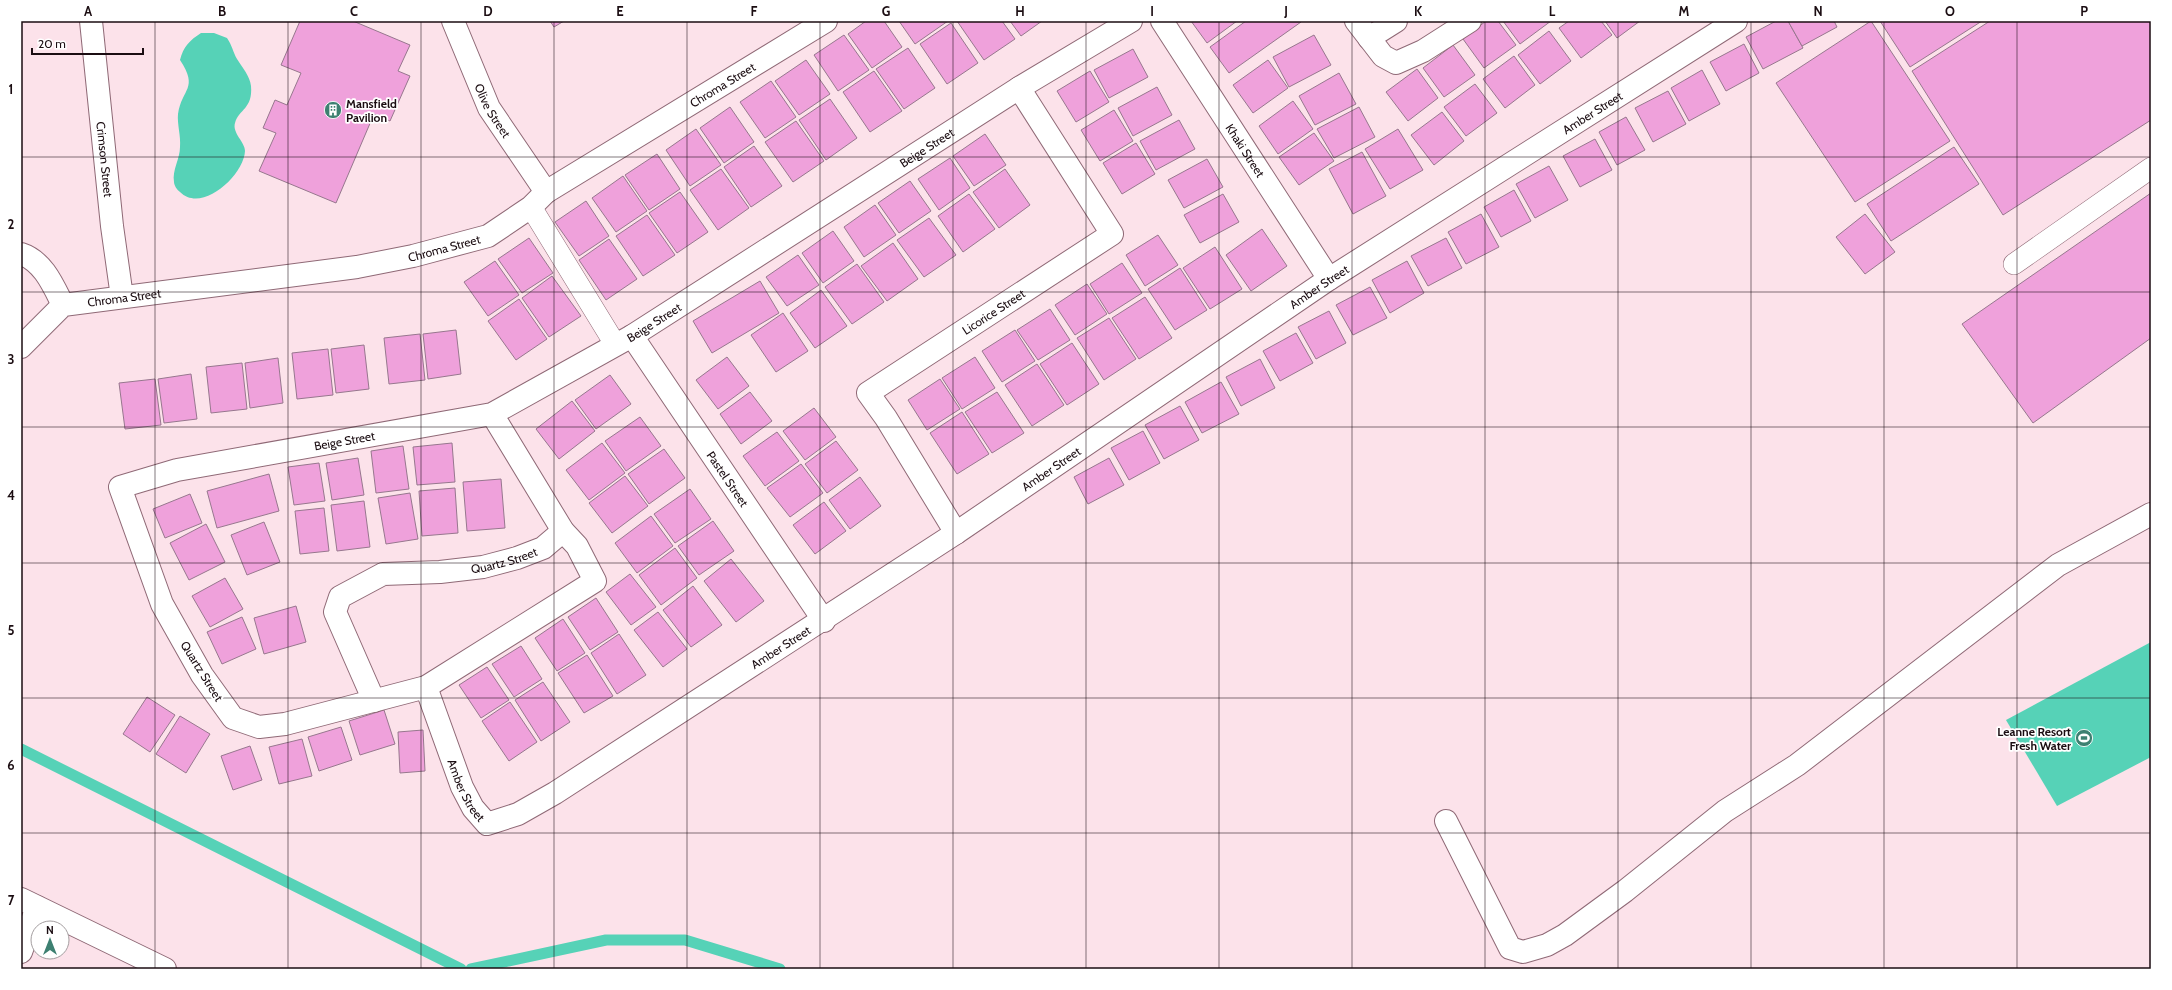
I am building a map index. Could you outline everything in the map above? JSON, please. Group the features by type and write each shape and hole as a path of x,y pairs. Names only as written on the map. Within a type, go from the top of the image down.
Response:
{"street":[{"name":"Crimson Street","path":"91,21 112,226 122,297"},
{"name":"Olive Street","path":"453,21 489,108 538,200"},
{"name":"Chroma Street","path":"63,305 356,267 413,256 488,236 538,200 826,21"},
{"name":"Beige Street","path":"120,487 177,470 492,414 624,340 1019,88 1131,21"},
{"name":"Khaki Street","path":"1162,21 1329,279"},
{"path":"1396,21 1362,29 1383,56 1396,63 1423,51 1470,21"},
{"name":"Amber Street","path":"426,688 462,787 473,808 487,824 518,814 555,793 824,621 1329,279 1736,21"},
{"name":"Licorice Street","path":"956,533 886,418 868,393 1112,234 1019,88"},
{"path":"21,254 26,256 48,274 63,305 21,347"},
{"name":"Pastel Street","path":"624,340 824,621"},
{"name":"Quartz Street","path":"120,487 162,604 202,674 233,718 260,727 285,724 426,688 595,581 577,546 563,531 492,414"},
{"path":"1446,821 1510,948 1523,952 1547,945 1565,935 1625,891 1725,811 1796,765 2058,565 2151,514"},
{"name":"Quartz Street","path":"374,701 335,612 340,598 384,574 440,572 483,567 517,558 543,548 563,531"},
{"path":"21,952 29,903 165,969"}],"lane":[{"path":"2014,264 2151,168"},
{"path":"538,200 624,340"}],"shaded area":[{"path":"201,33 214,33 227,38 249,79 251,94 248,104 239,115 235,123 235,130 243,144 245,151 243,161 238,171 220,189 210,195 199,198 189,198 177,189 174,178 180,147 178,114 189,83 186,70 180,60 183,51 188,44"},
{"name":"Leanne Resort Fresh Water","path":"2151,642 2151,757 2057,806 2006,720"}],"building":[{"name":"Mansfield Pavilion","path":"300,21 353,21 410,45 398,71 410,76 390,121 374,114 336,203 259,171 276,133 263,128 275,100 287,105 301,73 281,65"},
{"path":"550,21 564,21 554,27"},
{"path":"866,21 884,21 902,47 872,68 848,34"},
{"path":"899,21 948,21 915,44"},
{"path":"957,21 1002,21 1015,39 984,60"},
{"path":"1010,21 1042,21 1021,36"},
{"path":"1191,21 1237,21 1207,43"},
{"path":"1246,21 1301,22 1229,73 1210,47"},
{"path":"1486,21 1498,21 1516,45 1484,68 1463,39"},
{"path":"1503,21 1551,21 1520,44"},
{"path":"1569,21 1601,21 1612,35 1581,58 1559,28"},
{"path":"1605,21 1640,21 1617,38"},
{"path":"1776,21 1788,21 1803,48 1763,69 1746,37"},
{"path":"1788,21 1834,21 1837,27 1802,46"},
{"path":"1871,21 1950,141 1855,202 1776,83"},
{"path":"1880,21 1982,21 1910,67"},
{"path":"1990,21 2151,21 2151,120 2003,215 1912,71"},
{"path":"951,23 978,63 947,84 920,44"},
{"path":"1549,31 1571,61 1540,84 1518,55"},
{"path":"844,35 869,70 838,91 814,55"},
{"path":"1314,35 1331,65 1289,87 1273,57"},
{"path":"1744,44 1759,73 1726,91 1710,62"},
{"path":"1453,45 1475,75 1444,97 1423,68"},
{"path":"908,48 935,88 904,109 876,69"},
{"path":"1133,49 1148,77 1109,98 1094,70"},
{"path":"1514,56 1535,85 1505,108 1483,79"},
{"path":"806,60 830,94 799,115 775,81"},
{"path":"1268,60 1288,88 1253,113 1233,85"},
{"path":"1417,69 1438,98 1408,121 1386,92"},
{"path":"1702,70 1720,104 1689,121 1671,88"},
{"path":"874,71 902,111 870,132 843,92"},
{"path":"1090,71 1109,102 1076,122 1057,91"},
{"path":"1339,73 1356,104 1315,125 1299,96"},
{"path":"771,81 796,117 765,138 740,102"},
{"path":"1475,84 1497,113 1466,136 1444,107"},
{"path":"1157,87 1172,115 1133,136 1118,108"},
{"path":"1668,91 1686,124 1653,142 1635,108"},
{"path":"830,99 857,138 826,160 799,120"},
{"path":"1293,101 1313,129 1278,154 1259,126"},
{"path":"730,107 754,142 724,163 700,128"},
{"path":"1359,107 1375,137 1334,158 1317,129"},
{"path":"1114,110 1133,141 1100,161 1081,130"},
{"path":"1442,112 1464,141 1434,165 1411,135"},
{"path":"1626,117 1645,150 1617,165 1599,132"},
{"path":"1179,120 1195,149 1156,170 1140,141"},
{"path":"796,121 824,161 793,182 765,142"},
{"path":"696,129 721,165 690,186 666,150"},
{"path":"1398,129 1423,170 1390,189 1365,149"},
{"path":"1314,133 1334,161 1299,185 1279,157"},
{"path":"985,134 1006,165 974,186 953,156"},
{"path":"1595,139 1612,170 1580,187 1563,156"},
{"path":"1136,143 1155,174 1122,194 1103,163"},
{"path":"754,146 782,186 751,207 724,167"},
{"path":"1954,147 1979,184 1891,241 1867,204"},
{"path":"1362,152 1386,196 1353,214 1329,169"},
{"path":"657,154 680,189 649,210 625,175"},
{"path":"950,158 970,188 939,210 918,179"},
{"path":"1207,159 1223,187 1184,208 1168,180"},
{"path":"1549,166 1568,200 1535,218 1516,184"},
{"path":"721,169 749,208 718,230 690,190"},
{"path":"1005,169 1030,205 999,228 973,192"},
{"path":"623,176 647,211 616,232 592,198"},
{"path":"910,181 931,211 899,233 878,203"},
{"path":"1514,190 1531,221 1501,237 1484,207"},
{"path":"680,192 708,232 677,253 649,213"},
{"path":"2151,193 2151,338 2033,423 1962,324"},
{"path":"969,194 995,229 963,252 938,216"},
{"path":"1223,194 1239,222 1200,243 1184,215"},
{"path":"586,201 609,236 579,256 555,222"},
{"path":"875,205 896,235 864,257 844,227"},
{"path":"1481,214 1499,247 1466,264 1448,232"},
{"path":"1865,214 1895,252 1865,274 1836,237"},
{"path":"647,215 675,255 643,276 616,236"},
{"path":"929,218 956,255 924,277 897,240"},
{"path":"1262,229 1287,266 1251,291 1226,255"},
{"path":"833,231 854,261 823,283 802,253"},
{"path":"1158,235 1178,265 1145,286 1126,255"},
{"path":"529,238 553,273 522,293 498,259"},
{"path":"1446,238 1462,268 1428,286 1411,256"},
{"path":"609,239 637,279 606,300 579,260"},
{"path":"893,243 918,279 887,301 861,266"},
{"path":"1215,247 1242,289 1210,309 1183,268"},
{"path":"798,255 819,285 787,306 766,277"},
{"path":"495,261 519,295 488,316 464,282"},
{"path":"1407,261 1424,293 1390,313 1372,280"},
{"path":"1122,263 1142,293 1109,314 1090,284"},
{"path":"857,264 884,302 852,324 825,287"},
{"path":"1180,268 1207,310 1175,330 1148,289"},
{"path":"552,276 581,316 549,337 522,298"},
{"path":"760,281 779,313 712,353 693,321"},
{"path":"1087,284 1107,314 1075,335 1055,305"},
{"path":"1370,287 1387,318 1353,335 1336,305"},
{"path":"821,290 847,326 815,348 790,313"},
{"path":"1145,297 1172,338 1139,359 1112,318"},
{"path":"519,299 547,339 516,360 488,321"},
{"path":"1050,309 1070,340 1038,360 1017,330"},
{"path":"1329,311 1346,343 1316,359 1298,327"},
{"path":"783,313 808,351 776,372 751,335"},
{"path":"1109,318 1136,359 1104,380 1077,338"},
{"path":"456,330 461,374 428,379 423,334"},
{"path":"1015,330 1035,361 1002,382 982,351"},
{"path":"1296,333 1313,363 1280,381 1263,351"},
{"path":"420,334 425,380 389,384 384,338"},
{"path":"1072,343 1099,384 1067,405 1040,364"},
{"path":"364,345 369,389 336,393 331,349"},
{"path":"328,349 333,395 297,399 292,353"},
{"path":"727,357 749,386 718,409 696,380"},
{"path":"975,357 995,388 962,409 942,378"},
{"path":"278,358 283,403 250,408 245,363"},
{"path":"1260,359 1275,388 1241,406 1226,377"},
{"path":"242,363 247,409 211,413 206,367"},
{"path":"1037,364 1064,405 1032,426 1005,385"},
{"path":"191,374 197,419 164,423 158,379"},
{"path":"610,375 631,404 596,429 575,400"},
{"path":"155,379 161,425 125,429 119,383"},
{"path":"940,379 960,409 927,430 908,400"},
{"path":"1221,382 1239,414 1202,433 1185,402"},
{"path":"750,392 772,421 741,444 720,414"},
{"path":"997,392 1024,433 992,453 965,412"},
{"path":"572,401 595,431 559,459 536,429"},
{"path":"1180,406 1199,440 1164,459 1145,425"},
{"path":"814,408 836,437 805,460 783,431"},
{"path":"962,412 989,454 957,474 930,433"},
{"path":"640,417 661,446 626,471 605,441"},
{"path":"1143,431 1160,463 1129,480 1111,448"},
{"path":"777,432 799,461 765,486 743,456"},
{"path":"836,441 858,470 827,493 805,464"},
{"path":"452,443 455,482 417,485 413,447"},
{"path":"602,443 625,473 589,500 566,470"},
{"path":"403,446 409,489 376,493 371,451"},
{"path":"664,449 685,478 649,504 628,474"},
{"path":"358,458 364,495 332,500 326,463"},
{"path":"1109,458 1124,485 1088,504 1074,477"},
{"path":"319,463 325,501 294,505 288,467"},
{"path":"801,464 823,493 790,517 767,488"},
{"path":"269,474 279,511 217,528 207,491"},
{"path":"625,476 648,506 612,533 589,503"},
{"path":"860,477 881,506 850,529 829,500"},
{"path":"501,479 505,528 467,531 463,482"},
{"path":"455,488 458,533 422,536 419,491"},
{"path":"690,489 711,519 675,543 654,514"},
{"path":"410,493 418,539 386,544 378,498"},
{"path":"190,494 202,523 165,538 153,509"},
{"path":"364,501 370,547 337,551 331,505"},
{"path":"824,502 846,531 815,554 793,525"},
{"path":"324,508 329,551 300,554 295,511"},
{"path":"651,516 673,546 637,573 615,543"},
{"path":"713,521 734,551 699,575 678,546"},
{"path":"264,522 280,562 247,575 231,535"},
{"path":"206,524 225,562 189,580 170,543"},
{"path":"675,548 697,578 661,605 639,575"},
{"path":"731,559 764,601 736,622 704,581"},
{"path":"630,574 656,607 631,625 606,592"},
{"path":"225,578 243,609 210,627 192,596"},
{"path":"693,586 722,625 691,647 663,610"},
{"path":"596,598 618,632 590,650 568,617"},
{"path":"296,606 306,642 264,654 254,618"},
{"path":"658,612 687,649 663,667 634,630"},
{"path":"242,617 256,649 222,664 207,632"},
{"path":"563,619 585,653 557,671 535,638"},
{"path":"619,634 646,675 617,694 591,653"},
{"path":"521,646 542,679 514,697 492,664"},
{"path":"587,655 613,696 584,713 558,673"},
{"path":"487,667 509,700 481,718 459,685"},
{"path":"543,682 570,722 541,741 515,700"},
{"path":"147,697 175,715 150,752 123,734"},
{"path":"510,702 537,742 509,761 482,721"},
{"path":"384,710 395,744 360,755 349,721"},
{"path":"180,716 210,734 186,773 156,754"},
{"path":"341,727 352,760 319,771 308,737"},
{"path":"423,730 425,771 400,773 398,732"},
{"path":"302,739 312,776 279,784 269,747"},
{"path":"250,746 262,780 233,790 221,756"}],"waterway":[{"path":"21,749 461,969"},
{"path":"471,969 606,940 685,940 780,969"}],"place":[{"name":"Mansfield Pavilion","path":"333,110"},
{"name":"Leanne Resort Fresh Water","path":"2084,738"}]}
